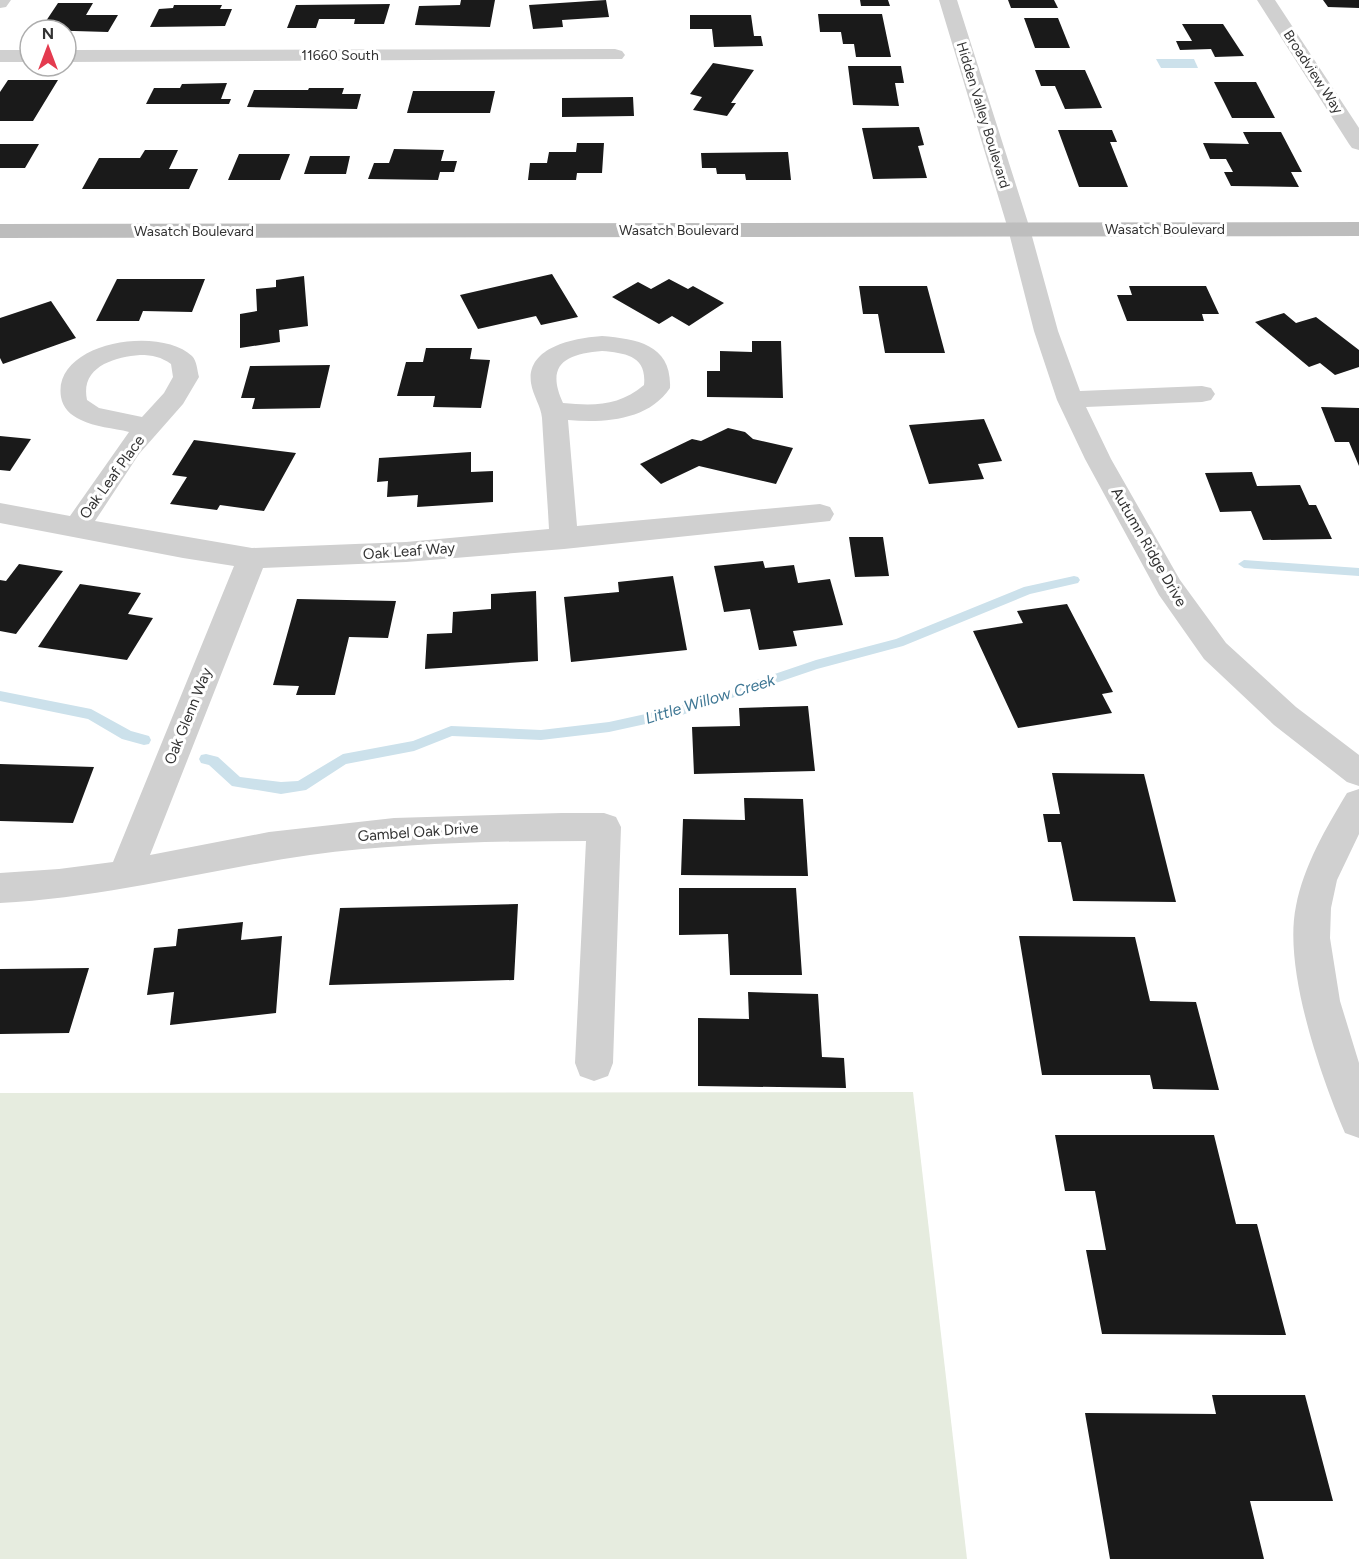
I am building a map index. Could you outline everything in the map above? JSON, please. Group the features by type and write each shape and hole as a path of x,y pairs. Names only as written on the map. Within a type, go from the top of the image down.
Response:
{"main road":[{"name":"Wasatch Boulevard","path":"0,231 1359,229"}],"street":[{"name":"Hidden Valley Boulevard","path":"948,0 1018,229"},
{"name":"Broadview Way","path":"1266,0 1359,144"},
{"name":"11660 South","path":"78,56 615,55"},
{"path":"0,56 18,56"},
{"name":"Autumn Ridge Drive","path":"1018,229 1046,331 1070,400 1098,459 1169,587 1215,651 1285,716 1359,772"},
{"path":"1070,400 1202,394"},
{"path":"555,411 564,539"},
{"name":"Oak Leaf Place","path":"77,527 130,448 148,427"},
{"name":"Oak Leaf Way","path":"0,513 183,548 252,558 406,552 820,514"},
{"name":"Oak Glenn Way","path":"125,874 252,558"},
{"path":"1359,803 1335,845 1319,882 1312,927 1316,981 1332,1040 1359,1119"},
{"name":"Gambel Oak Drive","path":"0,888 58,884 125,874 270,846 364,834 485,827 604,827 594,1063"}],"shaded area":[{"path":"913,1092 967,1559 0,1559 0,1093"}],"water":[{"path":"1156,59 1194,59 1198,68 1161,68"}],"building":[{"path":"461,0 495,0 490,27 415,25 419,6 460,5"},
{"path":"606,0 609,17 562,20 563,27 533,29 529,5"},
{"path":"860,0 888,0 890,6 861,6"},
{"path":"1008,0 1054,0 1058,8 1011,8"},
{"path":"1323,0 1359,0 1359,8 1328,7"},
{"path":"58,3 93,3 86,15 118,15 108,32 78,31 78,18 48,18"},
{"path":"390,4 384,24 354,24 355,19 319,19 316,28 287,28 296,5"},
{"path":"174,5 222,5 220,9 232,9 225,26 150,27 159,9 173,8"},
{"path":"818,14 882,14 891,57 856,57 854,44 843,44 841,32 820,32"},
{"path":"690,15 751,15 754,36 761,36 763,46 714,47 712,29 690,29"},
{"path":"1024,18 1058,18 1070,48 1035,48"},
{"path":"1182,24 1223,24 1244,56 1215,57 1211,49 1180,50 1176,41 1192,41"},
{"path":"713,63 754,70 731,103 736,103 727,116 693,110 702,97 690,94"},
{"path":"848,66 901,66 904,83 895,83 899,106 853,105"},
{"path":"1035,70 1085,70 1102,108 1065,109 1055,86 1041,86"},
{"path":"8,80 58,80 33,121 0,121 0,92"},
{"path":"1214,82 1256,82 1275,118 1232,118"},
{"path":"227,83 221,99 231,99 229,104 146,104 154,88 180,88 182,84"},
{"path":"309,88 344,88 342,94 361,94 357,109 247,107 254,90 308,90"},
{"path":"413,91 495,91 490,113 407,113"},
{"path":"633,97 634,116 562,117 562,98"},
{"path":"919,127 924,145 918,146 927,178 873,179 862,128"},
{"path":"1058,130 1112,130 1117,142 1110,142 1128,187 1079,187"},
{"path":"1243,132 1281,132 1302,172 1291,172 1299,187 1231,186 1224,172 1233,172 1226,159 1210,159 1203,143 1249,144"},
{"path":"577,143 604,143 602,173 577,173 576,180 528,180 530,163 547,163 549,152 576,152"},
{"path":"0,144 39,144 25,168 0,168"},
{"path":"394,149 444,150 441,161 457,161 454,172 440,172 438,180 368,179 374,163 389,163"},
{"path":"145,150 178,150 169,169 198,169 189,189 82,189 99,158 140,158"},
{"path":"788,152 791,180 746,180 745,174 717,174 716,168 702,168 701,153"},
{"path":"239,154 290,154 280,180 228,180"},
{"path":"310,156 350,156 346,174 304,174"},
{"path":"552,274 578,317 541,325 536,316 478,329 460,295"},
{"path":"304,276 308,326 279,330 280,342 240,348 240,314 257,311 256,289 276,287 276,280"},
{"path":"117,279 205,279 192,312 143,311 139,321 96,321"},
{"path":"669,279 688,289 693,286 724,303 689,326 672,316 659,324 612,297 638,282 651,289"},
{"path":"859,286 927,286 945,353 885,353 878,314 863,314"},
{"path":"1129,286 1206,286 1219,314 1202,314 1204,321 1127,321 1117,295 1132,295"},
{"path":"51,301 76,338 3,364 0,358 0,318"},
{"path":"1284,313 1296,323 1316,317 1359,350 1359,367 1335,375 1320,363 1309,367 1255,322"},
{"path":"752,341 781,341 783,398 707,397 707,371 720,371 720,351 752,352"},
{"path":"426,348 472,348 470,359 490,360 481,408 433,407 435,396 397,396 406,362 423,362"},
{"path":"330,365 320,408 252,409 255,398 241,398 250,366"},
{"path":"1321,407 1359,408 1359,466 1349,442 1335,442"},
{"path":"984,419 1002,461 978,464 984,479 929,484 909,425"},
{"path":"728,428 745,432 753,439 793,448 776,484 699,466 661,484 640,464 692,439 701,441"},
{"path":"0,436 31,439 10,471 0,470"},
{"path":"194,440 296,453 264,511 220,505 217,510 170,504 187,477 172,475"},
{"path":"471,452 471,472 493,471 493,502 417,507 418,495 387,497 388,481 377,482 379,458"},
{"path":"1252,472 1257,486 1300,485 1309,505 1316,505 1332,539 1263,540 1251,511 1220,512 1205,473"},
{"path":"849,537 883,537 889,576 855,577"},
{"path":"763,561 765,568 794,565 798,583 830,579 843,625 793,631 797,646 759,650 750,609 724,612 714,566"},
{"path":"19,564 63,571 16,634 0,631 0,580 6,581"},
{"path":"673,576 687,650 571,662 564,597 619,592 618,582"},
{"path":"80,584 141,593 128,614 153,618 127,660 38,647"},
{"path":"536,591 538,661 425,669 427,634 452,633 453,612 491,609 491,594"},
{"path":"297,599 396,601 388,638 349,637 335,695 296,695 299,686 273,685"},
{"path":"1067,604 1113,692 1102,694 1112,713 1018,728 973,631 1023,623 1017,611"},
{"path":"808,706 815,771 694,774 692,727 740,726 739,708"},
{"path":"0,764 94,767 73,823 0,821"},
{"path":"1052,773 1144,774 1176,902 1073,901 1061,842 1048,842 1043,814 1060,814"},
{"path":"744,798 803,799 808,876 681,875 683,819 745,820"},
{"path":"679,888 796,888 802,975 730,975 728,934 679,935"},
{"path":"518,904 514,980 329,985 340,908"},
{"path":"243,922 241,940 282,936 276,1013 170,1025 174,992 147,995 154,948 176,946 178,929"},
{"path":"1019,936 1135,937 1150,1001 1196,1002 1219,1090 1153,1089 1150,1075 1042,1075"},
{"path":"89,968 69,1033 0,1034 0,969"},
{"path":"748,992 818,994 822,1057 844,1058 846,1088 698,1086 698,1018 749,1019"},
{"path":"1055,1135 1214,1135 1236,1224 1257,1224 1286,1335 1102,1334 1086,1250 1106,1250 1095,1191 1065,1191"},
{"path":"1212,1395 1305,1395 1333,1501 1250,1501 1264,1559 1110,1559 1085,1413 1216,1414"}],"waterway":[{"name":"Little Willow Creek","path":"1244,564 1359,572"},
{"name":"Little Willow Creek","path":"206,759 213,761 237,782 281,788 301,786 343,759 414,746 451,731 541,735 609,727 673,713 816,665 899,643 1028,590 1074,580"},
{"name":"Little Willow Creek","path":"0,696 91,714 127,735 144,740"}]}
